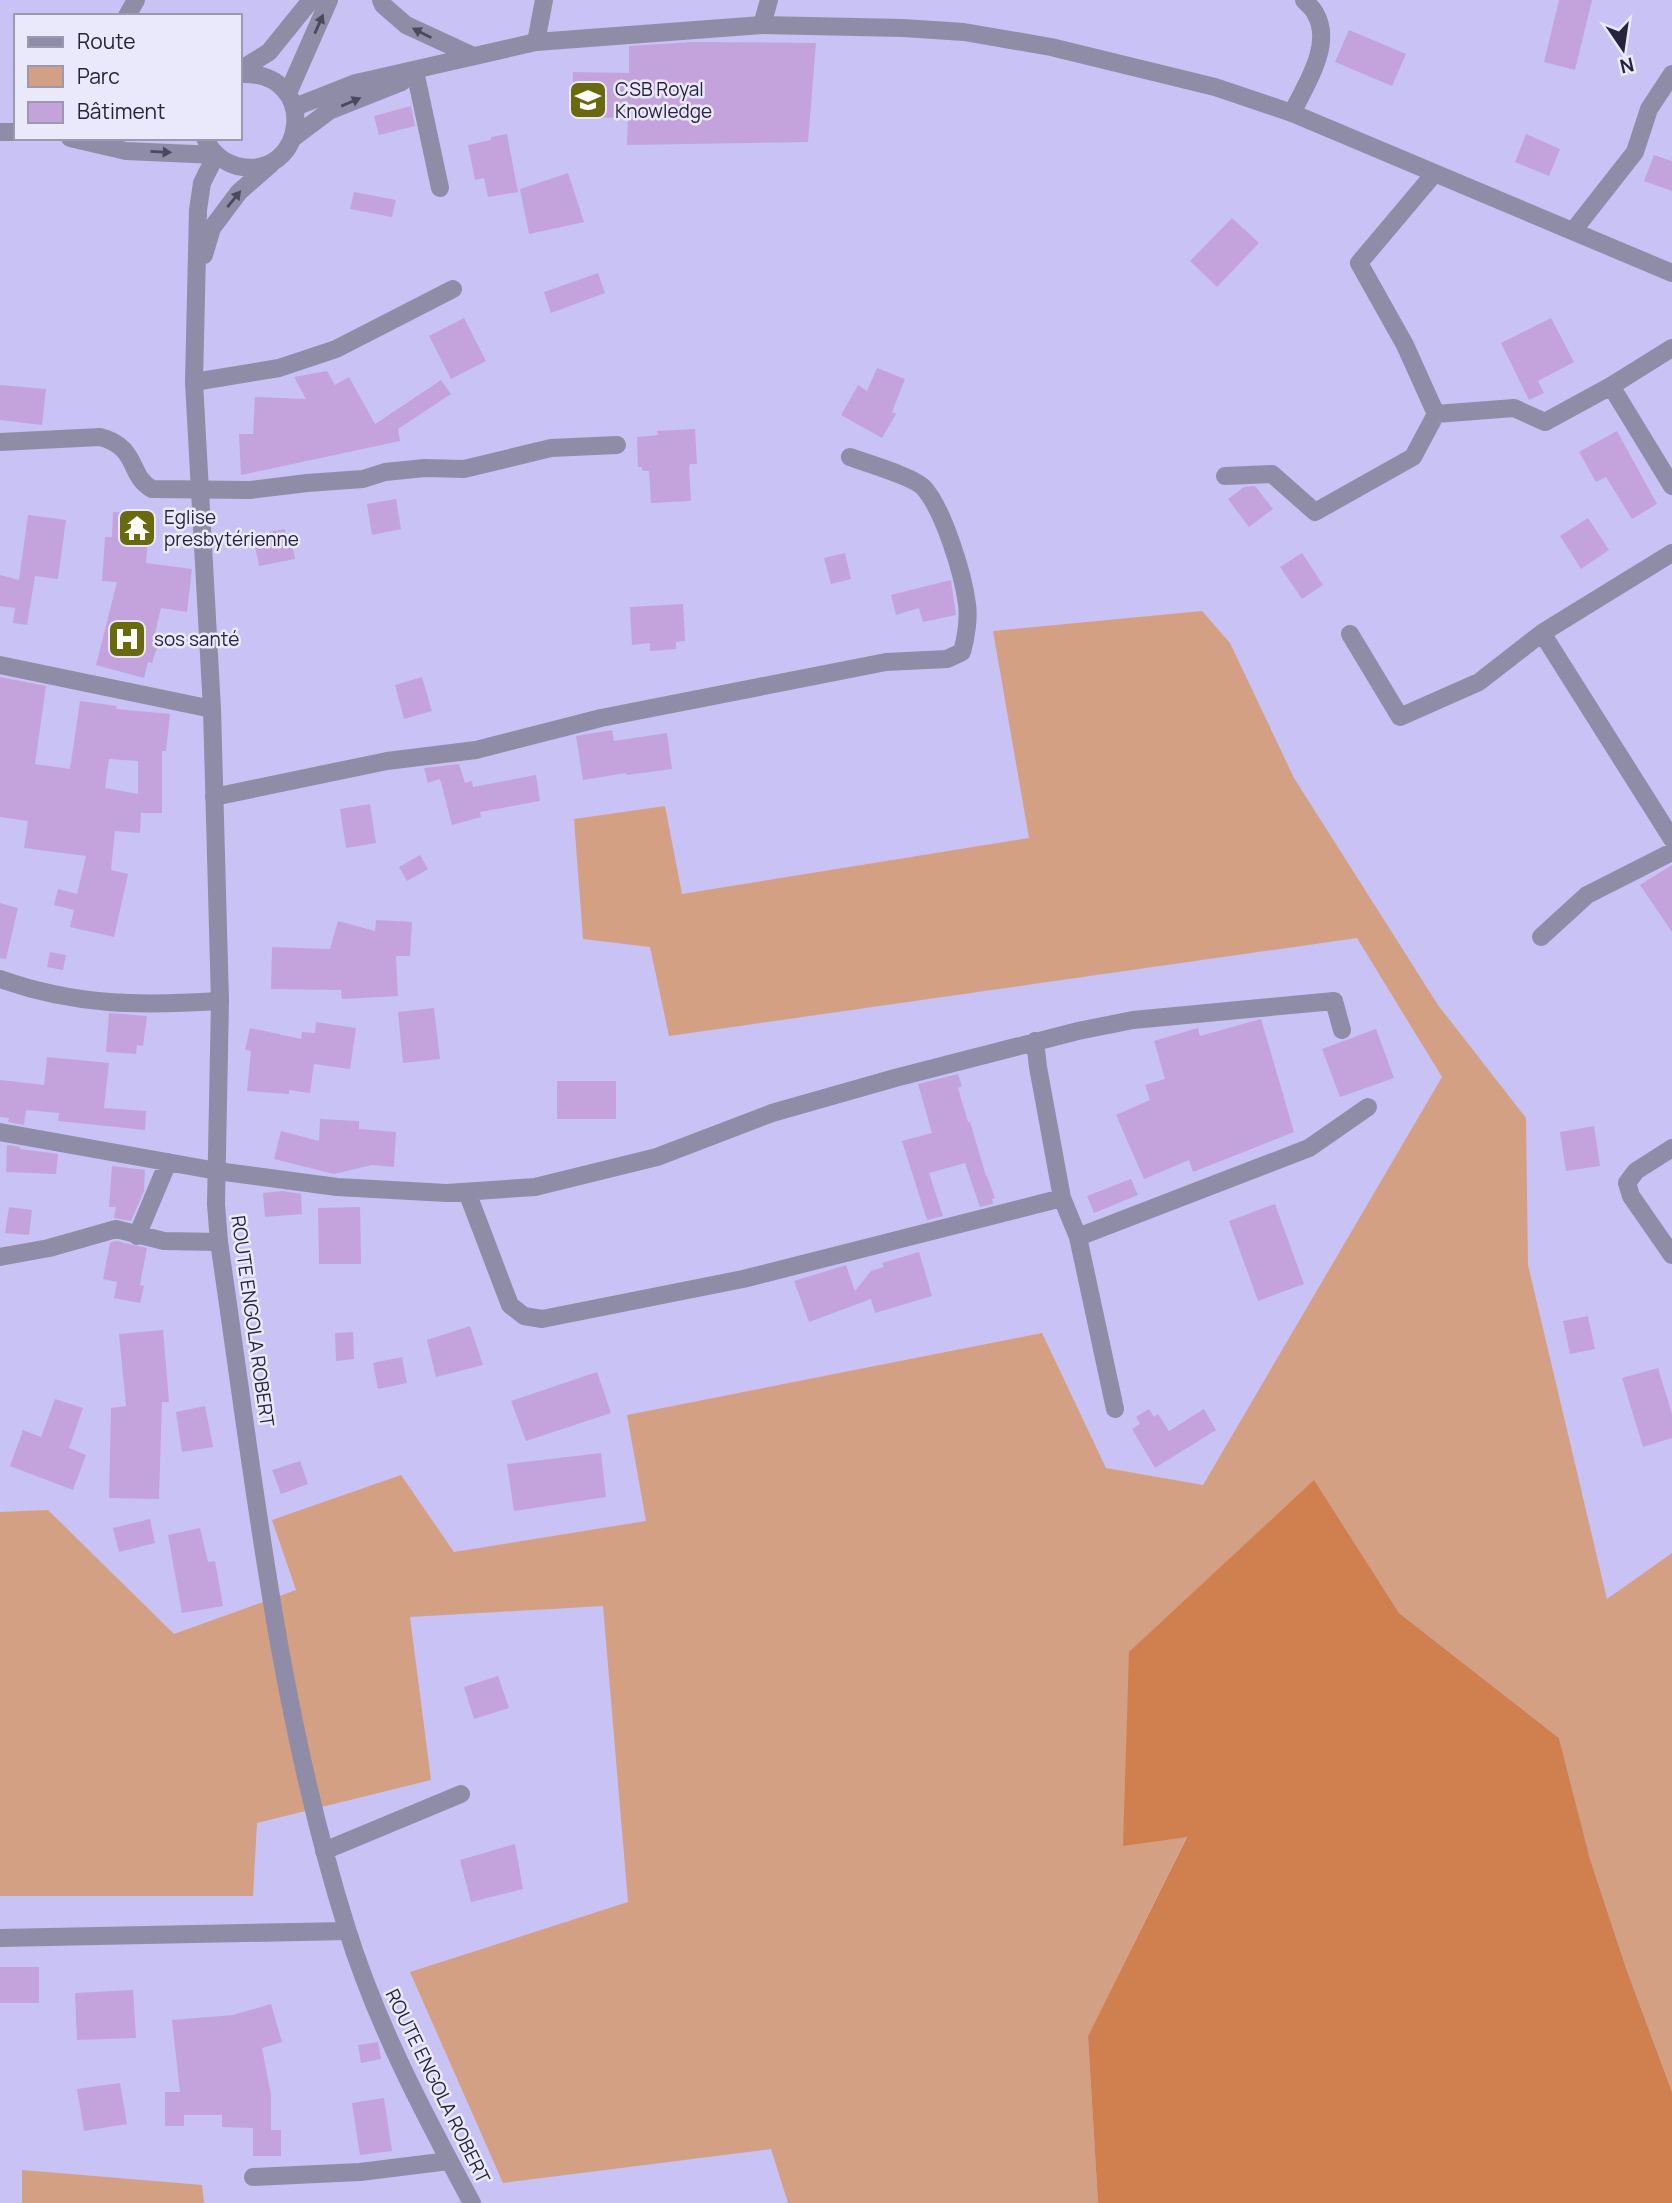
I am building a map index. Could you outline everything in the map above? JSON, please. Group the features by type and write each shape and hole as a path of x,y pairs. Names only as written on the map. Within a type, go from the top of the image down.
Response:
{"street":[{"path":"242,71 269,52 311,0"},
{"path":"291,100 330,0"},
{"path":"382,0 383,5 406,25 471,55"},
{"path":"536,42 544,0"},
{"path":"762,25 769,0"},
{"path":"1292,113 1319,56 1321,34 1316,13 1304,0"},
{"path":"291,100 471,55 536,42 762,25 964,32 1128,64 1215,87 1292,113 1672,274"},
{"name":"ROUTE ENGOLA ROBERT","path":"197,282 212,228 239,192 286,150 293,138 329,111 450,60"},
{"path":"242,72 266,77 278,83 291,100 297,122 293,138"},
{"path":"1573,231 1635,152 1649,109 1672,74"},
{"path":"416,76 440,188"},
{"path":"79,140 126,150 216,155"},
{"path":"206,140 216,155 230,164 245,168 261,166 276,159"},
{"name":"ROUTE ENGOLA ROBERT","path":"216,155 202,183 200,197 194,382 212,709 219,1002 216,1204 219,1242 284,1674 324,1851 347,1931 382,2025 472,2203"},
{"path":"1434,174 1359,263 1405,345 1436,414"},
{"path":"194,382 279,368 337,349 453,289"},
{"path":"1436,414 1514,408 1545,422 1611,386 1672,348"},
{"path":"1611,386 1672,486"},
{"path":"1225,476 1272,474 1315,512 1413,457 1436,414"},
{"path":"0,442 100,438 112,440 124,448 147,487 152,489 250,490 307,482 363,479 385,472 425,468 464,469 551,448 617,444"},
{"path":"214,797 387,761 476,750 601,718 873,665 947,659 962,652 967,606 942,520 932,501 923,487 914,481 850,457"},
{"path":"1350,634 1400,717 1479,682 1542,632 1672,552"},
{"path":"1542,632 1672,839"},
{"path":"0,665 212,709"},
{"path":"1541,937 1587,895 1672,852"},
{"path":"0,979 33,991 82,1001 148,1005 219,1002"},
{"path":"0,1132 217,1171 337,1187 447,1193 535,1187 657,1157 772,1113 1035,1041 1133,1020 1334,1002 1342,1030"},
{"path":"1035,1041 1062,1198 1078,1237 1115,1409"},
{"path":"1078,1237 1309,1148 1368,1107"},
{"path":"1672,1148 1636,1171 1627,1184 1631,1196 1672,1255"},
{"path":"137,1236 168,1162"},
{"path":"467,1192 510,1305 524,1316 542,1319 743,1279 1062,1198"},
{"path":"0,1257 49,1248 108,1230 123,1230 137,1236 164,1241 219,1242"},
{"path":"324,1851 461,1794"},
{"path":"0,1938 347,1931"},
{"path":"253,2177 360,2172 449,2161"}],"green space":[{"path":"1202,611 1230,643 1294,778 1438,1005 1526,1118 1528,1265 1607,1599 1672,1553 1672,2092 1626,1968 1590,1859 1559,1738 1399,1613 1314,1481 1123,1845 1187,1836 1088,2036 1098,2203 788,2203 771,2149 503,2183 410,1972 628,1902 603,1606 410,1617 431,1780 257,1823 253,1896 0,1896 0,1512 48,1510 174,1634 296,1590 272,1520 401,1475 454,1552 646,1521 627,1415 1042,1333 1106,1468 1203,1485 1442,1077 1357,938 669,1036 650,947 583,939 574,819 665,806 682,894 1029,838 993,631"},
{"path":"22,2170 202,2185 204,2203 22,2203"}],"shaded area":[{"path":"1314,1480 1399,1613 1559,1738 1590,1859 1626,1968 1672,2092 1672,2203 1098,2203 1088,2036 1187,1837 1123,1846 1129,1652"}],"building":[{"path":"1559,0 1592,0 1575,70 1544,62"},
{"path":"1349,30 1406,54 1392,86 1335,62"},
{"path":"693,42 816,43 808,142 627,145 628,118 572,117 573,72 629,73 629,46"},
{"path":"411,106 415,126 379,135 374,116"},
{"path":"507,134 518,192 488,197 484,178 475,180 468,145"},
{"path":"1526,134 1560,149 1549,176 1515,162"},
{"path":"1654,155 1672,161 1672,191 1644,181"},
{"path":"568,173 584,222 529,234 520,189"},
{"path":"354,192 396,200 392,217 350,209"},
{"path":"1232,218 1259,243 1217,287 1190,261"},
{"path":"598,273 605,293 551,313 544,292"},
{"path":"464,318 486,361 451,379 429,336"},
{"path":"1551,318 1574,362 1538,381 1544,393 1529,400 1501,343"},
{"path":"877,368 905,379 892,412 896,414 882,438 841,415 858,385 867,391"},
{"path":"327,371 335,385 349,377 375,424 441,380 451,394 398,429 400,441 241,475 239,434 253,434 255,397 306,399 294,377"},
{"path":"0,385 46,389 42,425 0,420"},
{"path":"695,429 697,464 690,464 689,468 691,501 651,503 649,471 642,471 642,467 638,467 637,437 658,435 657,431"},
{"path":"1617,431 1657,504 1632,519 1606,477 1596,482 1579,452"},
{"path":"1255,486 1273,509 1249,527 1228,499 1244,487"},
{"path":"396,499 401,529 372,535 367,504"},
{"path":"113,512 143,514 142,539 148,539 146,563 192,569 187,612 161,608 152,646 157,648 152,663 148,662 144,678 96,665 117,582 102,581 105,537 112,537"},
{"path":"28,515 66,520 58,579 35,576 27,625 13,623 15,608 0,606 0,575 19,580"},
{"path":"1588,518 1609,550 1581,569 1560,536"},
{"path":"285,529 286,536 290,535 295,559 259,566 254,541 271,537 269,532"},
{"path":"845,553 851,579 831,584 824,558"},
{"path":"1302,553 1323,585 1302,599 1280,567"},
{"path":"951,580 956,615 923,622 919,608 896,615 891,595"},
{"path":"683,604 685,641 676,642 676,649 650,651 650,643 632,645 630,607"},
{"path":"0,677 46,686 35,764 70,769 80,701 117,706 116,709 170,714 166,751 162,751 162,813 141,813 140,833 115,831 111,870 128,874 114,937 70,927 74,910 54,905 58,889 77,894 86,856 24,848 28,821 0,817","holes":["109,759 138,761 138,794 105,788"]},
{"path":"422,677 432,711 404,719 395,685"},
{"path":"612,730 614,741 667,733 672,769 583,780 576,736"},
{"path":"459,764 465,783 472,781 473,787 536,775 540,801 480,812 481,817 452,825 440,779 428,783 424,768"},
{"path":"370,804 376,843 346,848 340,809"},
{"path":"420,855 428,869 407,881 399,867"},
{"path":"1672,865 1672,932 1640,885"},
{"path":"0,903 18,908 6,959 0,958"},
{"path":"376,920 412,922 410,956 396,956 398,996 342,999 341,990 271,989 272,947 330,949 338,921 375,931"},
{"path":"50,952 66,955 63,970 47,967"},
{"path":"434,1008 440,1059 403,1063 398,1012"},
{"path":"109,1013 147,1016 143,1046 137,1045 136,1054 106,1052"},
{"path":"1261,1019 1294,1132 1193,1172 1189,1160 1144,1179 1116,1115 1150,1100 1145,1085 1165,1079 1154,1041 1198,1028 1200,1036"},
{"path":"316,1022 356,1028 350,1069 314,1064 310,1093 289,1090 289,1094 247,1091 251,1051 245,1050 250,1028 301,1039 302,1032 315,1033"},
{"path":"1376,1029 1394,1078 1340,1097 1322,1049"},
{"path":"47,1057 109,1063 104,1108 146,1111 145,1130 58,1121 59,1113 26,1110 24,1125 8,1122 9,1118 0,1117 0,1080 44,1085"},
{"path":"958,1074 962,1086 958,1088 968,1122 995,1198 992,1199 993,1204 980,1207 965,1163 929,1173 943,1216 927,1220 902,1141 932,1133 918,1084"},
{"path":"557,1081 616,1081 616,1119 557,1119"},
{"path":"320,1119 359,1121 359,1129 396,1132 394,1167 372,1165 334,1174 274,1159 281,1131 319,1141"},
{"path":"1594,1126 1600,1166 1566,1171 1560,1132"},
{"path":"7,1145 58,1154 56,1174 6,1172"},
{"path":"112,1166 145,1170 144,1191 131,1221 114,1218 116,1207 109,1207"},
{"path":"1131,1179 1138,1195 1094,1213 1087,1196"},
{"path":"283,1191 301,1194 302,1214 265,1217 263,1193"},
{"path":"1275,1204 1304,1284 1258,1301 1229,1221"},
{"path":"9,1207 32,1210 29,1235 5,1233"},
{"path":"360,1207 361,1264 319,1264 318,1208"},
{"path":"116,1241 147,1248 140,1285 144,1286 140,1303 114,1298 117,1282 103,1279 110,1243"},
{"path":"919,1252 932,1296 875,1313 871,1299 809,1322 794,1281 846,1265 855,1291 871,1271 884,1267 882,1263"},
{"path":"1588,1316 1595,1349 1570,1354 1563,1321"},
{"path":"470,1326 483,1365 436,1377 427,1340"},
{"path":"163,1330 169,1402 162,1402 159,1499 109,1498 111,1408 126,1406 119,1334"},
{"path":"353,1332 354,1359 336,1361 335,1333"},
{"path":"402,1357 407,1383 378,1389 373,1363"},
{"path":"1658,1368 1672,1414 1672,1438 1643,1447 1622,1378"},
{"path":"597,1372 611,1413 526,1441 511,1401"},
{"path":"55,1399 83,1408 69,1448 86,1455 73,1490 10,1466 23,1430 41,1437"},
{"path":"205,1406 213,1447 182,1452 176,1412"},
{"path":"1149,1409 1154,1417 1158,1414 1169,1431 1204,1409 1216,1430 1155,1468 1132,1429 1140,1424 1136,1417"},
{"path":"601,1453 606,1497 514,1511 507,1464"},
{"path":"300,1461 308,1484 281,1494 272,1470"},
{"path":"150,1519 155,1543 119,1552 113,1528"},
{"path":"200,1528 208,1562 215,1561 223,1606 182,1613 168,1535"},
{"path":"498,1676 509,1708 474,1719 464,1687"},
{"path":"515,1844 523,1889 471,1902 460,1860"},
{"path":"0,1967 39,1967 39,2003 0,2003"},
{"path":"133,1990 136,2038 77,2040 75,1993"},
{"path":"271,2004 282,2042 262,2048 271,2095 271,2130 281,2130 281,2156 253,2156 253,2128 222,2127 222,2115 184,2115 184,2126 165,2126 165,2092 180,2092 172,2020 233,2015"},
{"path":"378,2042 381,2059 361,2063 358,2045"},
{"path":"120,2083 127,2124 84,2131 77,2089"},
{"path":"384,2098 392,2151 360,2155 352,2103"}],"place":[{"name":"CSB Royal Knowledge","path":"588,100"},
{"name":"Eglise presbytérienne","path":"137,528"},
{"name":"sos santé","path":"127,639"}]}
